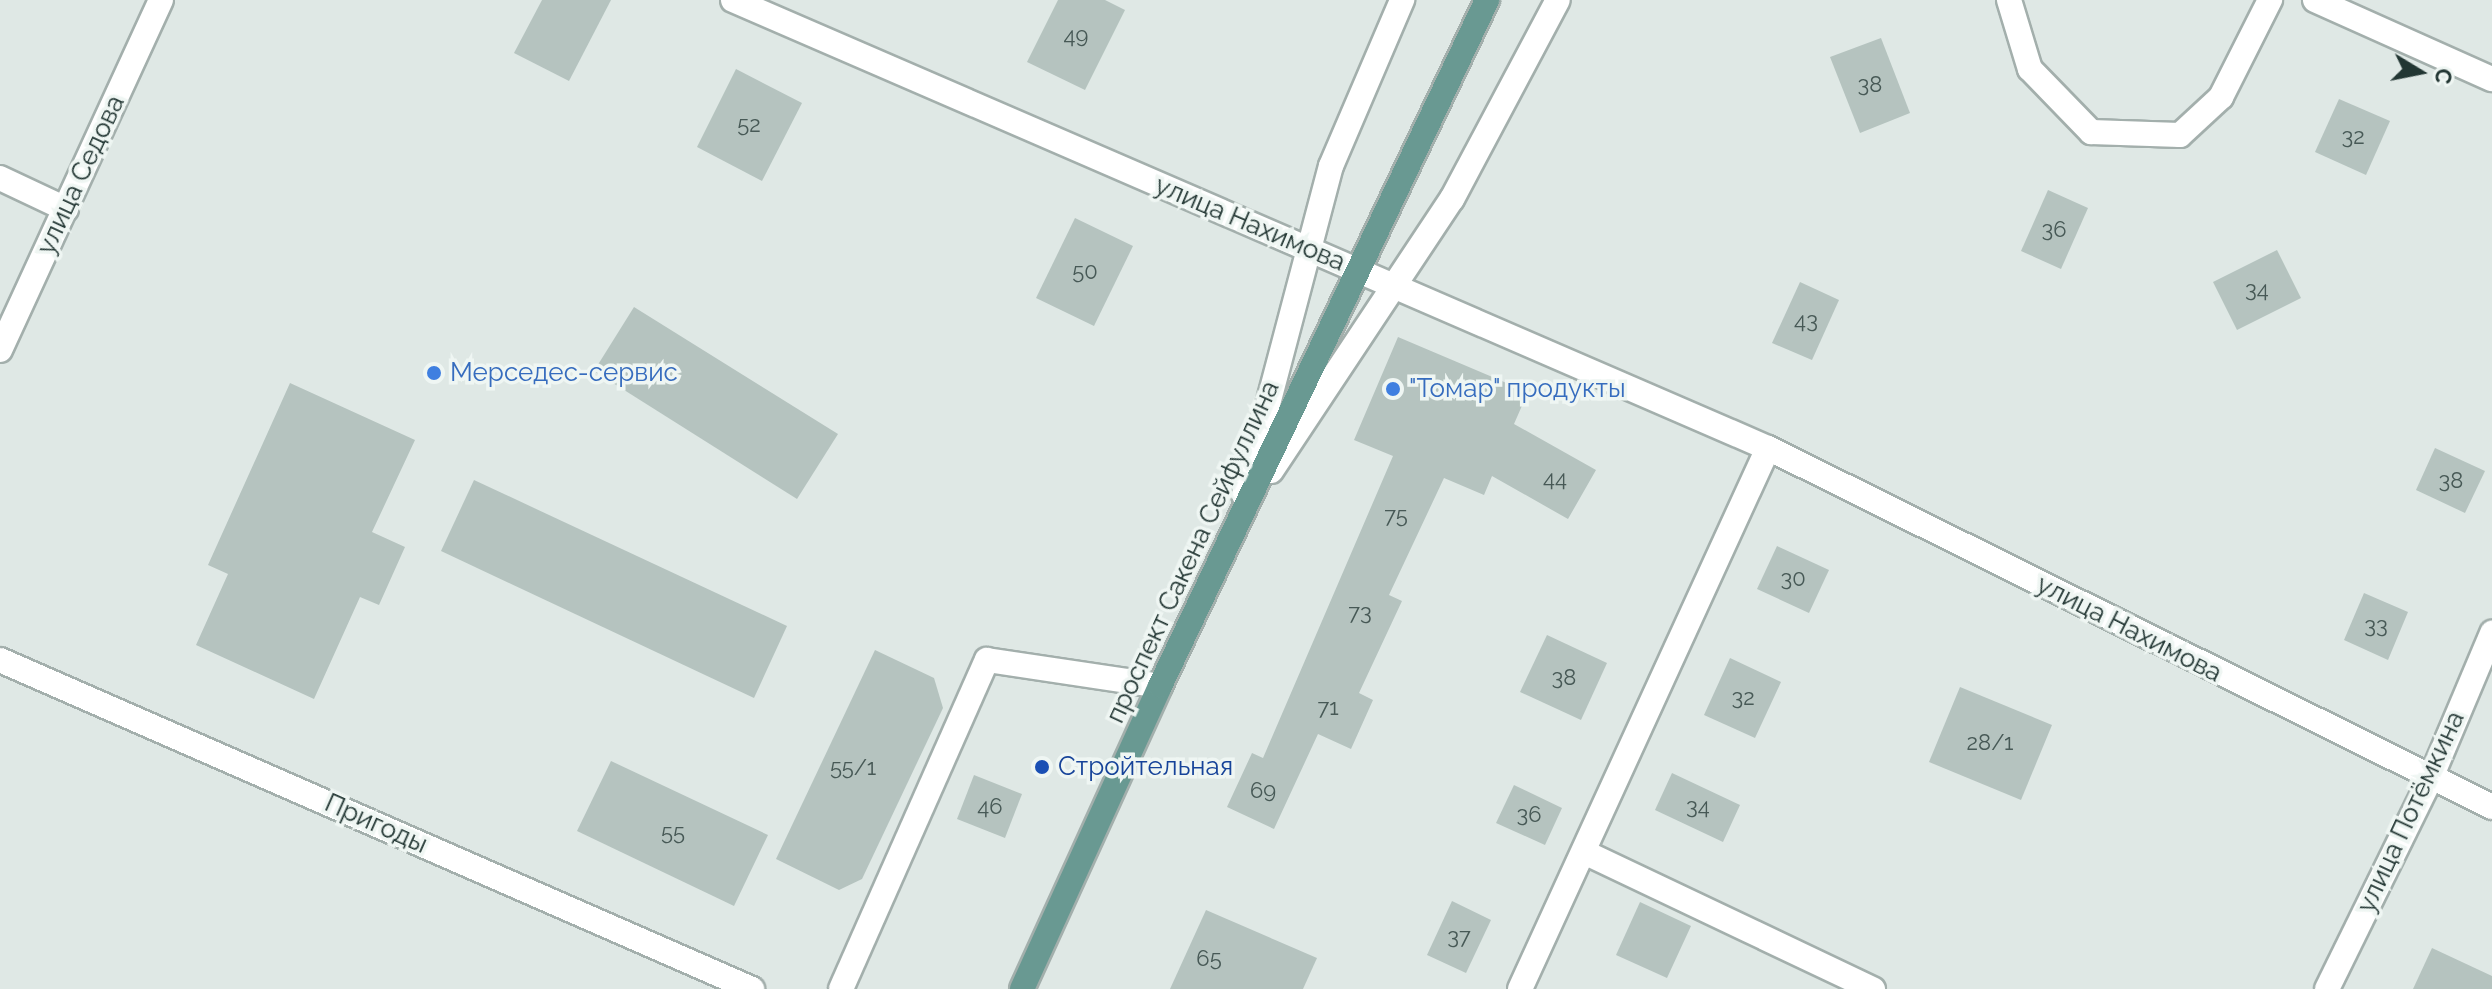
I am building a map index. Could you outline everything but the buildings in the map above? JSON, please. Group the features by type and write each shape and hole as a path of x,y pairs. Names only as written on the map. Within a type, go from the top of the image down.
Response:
{"main road":[{"name":"проспект Сакена Сейфуллина","path":"1022,989 1238,520 1487,0"}],"street":[{"name":"улица Седова","path":"0,350 161,0"},
{"name":"улица Нахимова","path":"733,0 1768,448 2430,780 2492,807"},
{"path":"1238,520 1306,248 1336,152 1402,0"},
{"path":"1238,520 1452,199 1558,0"},
{"path":"2009,0 2030,69 2091,132 2180,135 2221,97 2270,0"},
{"path":"2315,0 2492,79"},
{"path":"0,178 66,209"},
{"path":"1520,989 1768,448"},
{"name":"улица Потёмкина","path":"2327,989 2430,780 2492,633"},
{"name":"Пригоды","path":"0,660 752,989"},
{"path":"841,989 987,660 1160,686"},
{"path":"1584,852 1873,989"}],"place":[{"name":"Мерседес-сервис","path":"434,373"},
{"name":"\"Томар\" продукты","path":"1393,389"},
{"name":"Стройтельная","path":"1042,767"}]}
